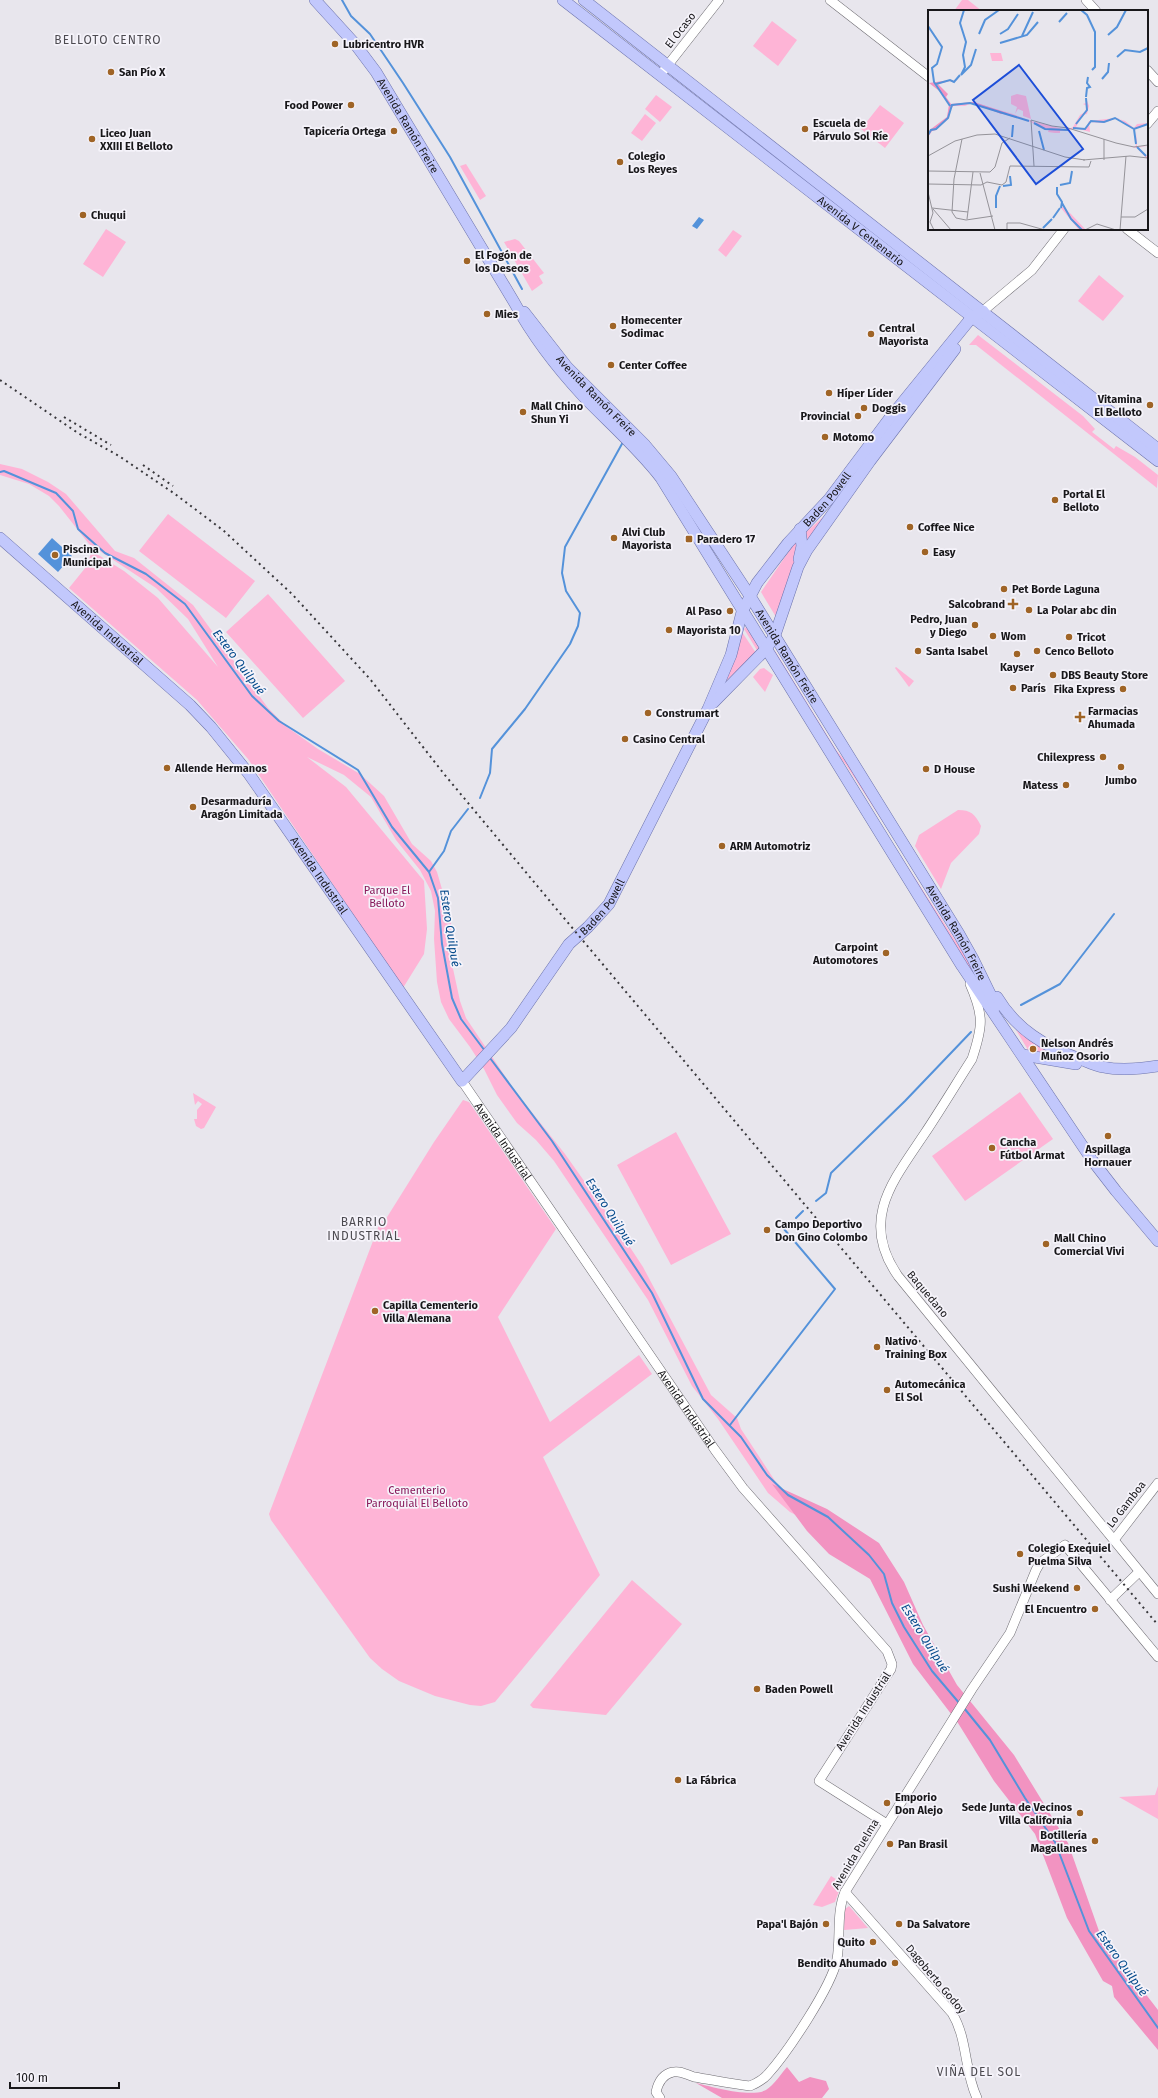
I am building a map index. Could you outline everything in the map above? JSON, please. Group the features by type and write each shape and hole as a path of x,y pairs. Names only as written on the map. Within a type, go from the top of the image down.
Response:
{"main road":[{"name":"Avenida Ramón Freire","path":"315,0 354,44 376,72 514,302 528,328 557,367 651,465 665,485 742,612 962,966 1092,1160 1158,1241"},
{"name":"Avenida V Centenario","path":"563,0 978,316 1158,449"},
{"name":"Avenida V Centenario","path":"584,0 668,65 1158,461"},
{"name":"Avenida Ramón Freire","path":"514,302 534,323 567,367 645,445 671,476 775,635 973,959 1015,1043"},
{"name":"Baden Powell","path":"462,1081 500,1041 569,944 588,927 609,904 708,709 731,655 742,612 769,565 800,529 829,500 851,468 889,419 978,316"},
{"name":"Baden Powell","path":"708,709 766,649 775,635 798,567 823,526 866,464 978,316"},
{"path":"851,468 866,464 889,419"},
{"path":"624,436 634,443 645,445"},
{"path":"798,567 802,546 800,529"},
{"name":"Avenida Industrial","path":"0,538 145,664 212,727 249,774 462,1081"},
{"path":"973,959 1007,1013 1025,1030 1047,1046 1102,1067"},
{"path":"1023,1055 1102,1067 1139,1069 1158,1066"}],"street":[{"name":"El Ocaso","path":"661,74 719,0"},
{"path":"830,0 928,76"},
{"path":"1086,0 1095,10"},
{"path":"1148,71 1158,82"},
{"path":"1148,123 1158,111"},
{"name":"Baden Powell","path":"978,316 1032,270 1063,230"},
{"path":"1128,230 1158,253"},
{"name":"Baquedano","path":"962,966 981,1014 978,1042 968,1066 889,1188 881,1215 882,1243 888,1260 898,1276 1158,1594"},
{"name":"Avenida Industrial","path":"462,1081 715,1450 743,1488 880,1643 890,1658 891,1669 819,1781 887,1824"},
{"name":"Lo Gamboa","path":"1114,1540 1158,1483"},
{"name":"Avenida Puelma","path":"656,2096 662,2078 673,2072 750,2086 759,2082 767,2074 803,2024 831,1978 837,1960 840,1907 845,1892 972,1689 1010,1633 1040,1563 1065,1544 1110,1600"},
{"path":"1139,1572 1110,1600 1158,1657"},
{"name":"Dagoberto Godoy","path":"845,1892 952,2013 961,2033 968,2072 977,2098"}],"green space":[{"path":"962,0 968,0 981,10 955,10"},
{"path":"772,21 797,40 778,66 753,46"},
{"path":"656,95 672,107 660,122 645,109"},
{"path":"880,105 904,123 885,148 861,129"},
{"path":"645,114 656,123 642,141 631,133"},
{"path":"466,164 486,196 480,200 460,166"},
{"path":"106,229 126,242 103,277 83,264"},
{"path":"733,230 742,236 726,257 718,250"},
{"path":"515,239 519,241 544,273 539,276 543,283 532,291 504,242"},
{"path":"1099,275 1124,296 1103,321 1078,301"},
{"path":"978,335 1083,416 1095,429 1092,432 1114,449 1116,446 1135,457 1158,475 1157,488 976,345 969,345"},
{"name":"Parque El Belloto","path":"0,464 22,469 48,482 66,494 115,551 134,558 193,605 268,708 287,727 318,749 360,774 384,796 412,844 431,861 437,872 451,920 452,964 460,1001 466,1018 515,1091 565,1154 616,1226 643,1267 711,1395 737,1418 741,1429 779,1487 795,1499 847,1527 877,1553 891,1572 903,1604 931,1648 970,1705 1025,1776 1052,1818 1063,1852 1107,1950 1158,2018 1158,2041 1144,2026 1096,1957 1079,1922 1039,1829 1014,1787 931,1678 900,1625 882,1589 854,1552 817,1526 790,1512 768,1493 718,1419 692,1386 648,1300 554,1161 536,1140 517,1123 497,1095 484,1069 449,1019 441,1002 437,982 434,939 435,911 431,891 420,870 396,840 371,797 344,775 307,757 346,787 424,881 427,929 424,954 403,988 248,759 197,700 69,588 86,567 92,551 124,571 158,598 218,667 188,619 156,588 89,544 59,506 49,496 29,484 0,475"},
{"path":"830,511 806,543 805,533"},
{"path":"168,514 255,581 226,618 139,551"},
{"path":"798,538 794,567 776,617 761,592"},
{"path":"268,594 345,681 303,718 226,632"},
{"path":"746,627 761,650 758,652 744,629"},
{"path":"742,632 756,653 726,681"},
{"path":"775,651 836,750 848,764 884,822 846,765 834,751 773,653"},
{"path":"896,667 914,681 909,687 895,668"},
{"path":"764,668 773,675 765,692 753,677 760,669"},
{"path":"958,810 966,811 972,814 977,818 981,826 979,834 951,863 941,889 915,846 919,835"},
{"path":"900,855 977,974 988,999"},
{"path":"1016,1030 1052,1055 1028,1050"},
{"name":"Cancha Fútbol Armat","path":"1020,1092 1053,1139 965,1201 932,1156"},
{"path":"193,1093 216,1107 204,1128 201,1129 196,1126 194,1119 197,1119 197,1110 202,1104 198,1101 195,1105"},
{"name":"Cementerio Parroquial El Belloto","path":"463,1100 469,1102 556,1229 498,1317 550,1422 639,1355 652,1374 543,1457 600,1575 495,1702 481,1706 470,1705 435,1696 399,1681 382,1669 370,1658 271,1520 269,1514 381,1220 384,1222 434,1142"},
{"path":"676,1132 731,1234 671,1265 617,1165"},
{"path":"632,1580 682,1624 606,1715 533,1708 530,1705"},
{"path":"1158,1786 1158,1819 1119,1797 1155,1795"},
{"path":"831,1876 842,1883 835,1902 822,1907 813,1905"},
{"path":"849,1906 868,1928 844,1930 845,1909"}],"shaded area":[{"path":"772,1484 827,1509 879,1543 904,1582 923,1625 957,1685 1014,1755 1068,1843 1099,1931 1158,2010 1158,2050 1114,1997 1112,1986 1103,1981 1067,1918 1035,1834 994,1781 958,1723 913,1664 870,1579 829,1554 807,1531"},
{"path":"787,2067 799,2082 810,2077 826,2081 829,2089 822,2098 722,2098 696,2083 731,2091 751,2093 759,2092 766,2090 772,2085"}],"water":[{"path":"699,217 704,220 697,229 692,226"},
{"name":"Piscina Municipal","path":"52,538 72,556 58,572 38,554"}],"waterway":[{"path":"342,0 351,16 370,34 450,157 522,289"},
{"path":"480,798 490,773 492,749 525,709 570,644 578,626 580,613 566,591 562,573 565,547 623,442"},
{"name":"Estero Quilpué","path":"0,472 4,471 56,493 73,511 78,529 105,553 146,574 185,604 252,696 279,721 358,770 392,827 429,872 438,898 442,944 452,998 461,1019 485,1051"},
{"path":"429,872 444,851 451,831 468,809"},
{"path":"1021,1005 1060,984 1114,914"},
{"path":"816,1201 826,1193 831,1173 905,1101 971,1032"},
{"name":"Estero Quilpué","path":"490,1058 552,1141 652,1293 703,1399 741,1437 767,1475 788,1495 828,1517 869,1555 884,1574 892,1603 904,1627 932,1671 960,1704"},
{"path":"796,1218 803,1211"},
{"path":"730,1425 835,1289 784,1229"},
{"name":"Estero Quilpué","path":"964,1708 990,1740 1025,1798 1055,1842 1089,1931 1158,2028"}],"railway":[{"path":"0,380 78,433 119,456 175,494 224,531 292,594 370,679 444,774 1158,1625"},
{"path":"64,417 111,445"},
{"path":"143,465 173,486"}],"place":[{"name":"Lubricentro HVR","path":"335,44"},
{"name":"San Pío X","path":"111,72"},
{"name":"Food Power","path":"351,105"},
{"name":"Escuela de Párvulo Sol Ríe","path":"805,129"},
{"name":"Tapicería Ortega","path":"394,131"},
{"name":"Liceo Juan XXIII El Belloto","path":"92,139"},
{"name":"Colegio Los Reyes","path":"620,162"},
{"name":"Chuqui","path":"83,215"},
{"name":"El Fogón de los Deseos","path":"467,261"},
{"name":"Mies","path":"487,314"},
{"name":"Homecenter Sodimac","path":"613,326"},
{"name":"Central Mayorista","path":"871,334"},
{"name":"Center Coffee","path":"611,365"},
{"name":"Híper Líder","path":"829,393"},
{"name":"Vitamina El Belloto","path":"1150,405"},
{"name":"Doggis","path":"864,408"},
{"name":"Mall Chino Shun Yi","path":"523,412"},
{"name":"Provincial","path":"858,416"},
{"name":"Motomo","path":"825,437"},
{"name":"Portal El Belloto","path":"1055,500"},
{"name":"Coffee Nice","path":"910,527"},
{"name":"Alvi Club Mayorista","path":"614,538"},
{"name":"Paradero 17","path":"689,539"},
{"name":"Easy","path":"925,552"},
{"name":"Piscina Municipal","path":"55,555"},
{"name":"Pet Borde Laguna","path":"1004,589"},
{"name":"Salcobrand","path":"1013,604"},
{"name":"La Polar abc din","path":"1029,610"},
{"name":"Al Paso","path":"730,611"},
{"name":"Pedro, Juan y Diego","path":"975,625"},
{"name":"Mayorista 10","path":"669,630"},
{"name":"Wom","path":"993,636"},
{"name":"Tricot","path":"1069,637"},
{"name":"Santa Isabel","path":"918,651"},
{"name":"Cenco Belloto","path":"1037,651"},
{"name":"Kayser","path":"1017,654"},
{"name":"DBS Beauty Store","path":"1053,675"},
{"name":"París","path":"1013,688"},
{"name":"Fika Express","path":"1123,689"},
{"name":"Construmart","path":"648,713"},
{"name":"Farmacias Ahumada","path":"1080,717"},
{"name":"Casino Central","path":"625,739"},
{"name":"Chilexpress","path":"1103,757"},
{"name":"Jumbo","path":"1121,767"},
{"name":"Allende Hermanos","path":"167,768"},
{"name":"D House","path":"926,769"},
{"name":"Matess","path":"1066,785"},
{"name":"Desarmaduría Aragón Limitada","path":"193,807"},
{"name":"ARM Automotriz","path":"722,846"},
{"name":"Carpoint Automotores","path":"886,953"},
{"name":"Nelson Andrés Muñoz Osorio","path":"1033,1049"},
{"name":"Aspillaga Hornauer","path":"1108,1136"},
{"name":"Cancha Fútbol Armat","path":"992,1148"},
{"name":"Campo Deportivo Don Gino Colombo","path":"767,1230"},
{"name":"Mall Chino Comercial Vivi","path":"1046,1244"},
{"name":"Capilla Cementerio Villa Alemana","path":"375,1311"},
{"name":"Nativo Training Box","path":"877,1347"},
{"name":"Automecánica El Sol","path":"887,1390"},
{"name":"Colegio Exequiel Puelma Silva","path":"1020,1554"},
{"name":"Sushi Weekend","path":"1077,1588"},
{"name":"El Encuentro","path":"1095,1609"},
{"name":"Baden Powell","path":"757,1689"},
{"name":"La Fábrica","path":"678,1780"},
{"name":"Emporio Don Alejo","path":"887,1803"},
{"name":"Sede Junta de Vecinos Villa California","path":"1080,1813"},
{"name":"Botillería Magallanes","path":"1095,1841"},
{"name":"Pan Brasil","path":"890,1844"},
{"name":"Papa'l Bajón","path":"826,1924"},
{"name":"Da Salvatore","path":"899,1924"},
{"name":"Quito","path":"873,1942"},
{"name":"Bendito Ahumado","path":"895,1963"}],"district":[{"name":"BELLOTO CENTRO","path":"108,40"},
{"name":"BARRIO INDUSTRIAL","path":"364,1229"},
{"name":"VIÑA DEL SOL","path":"979,2072"}]}
